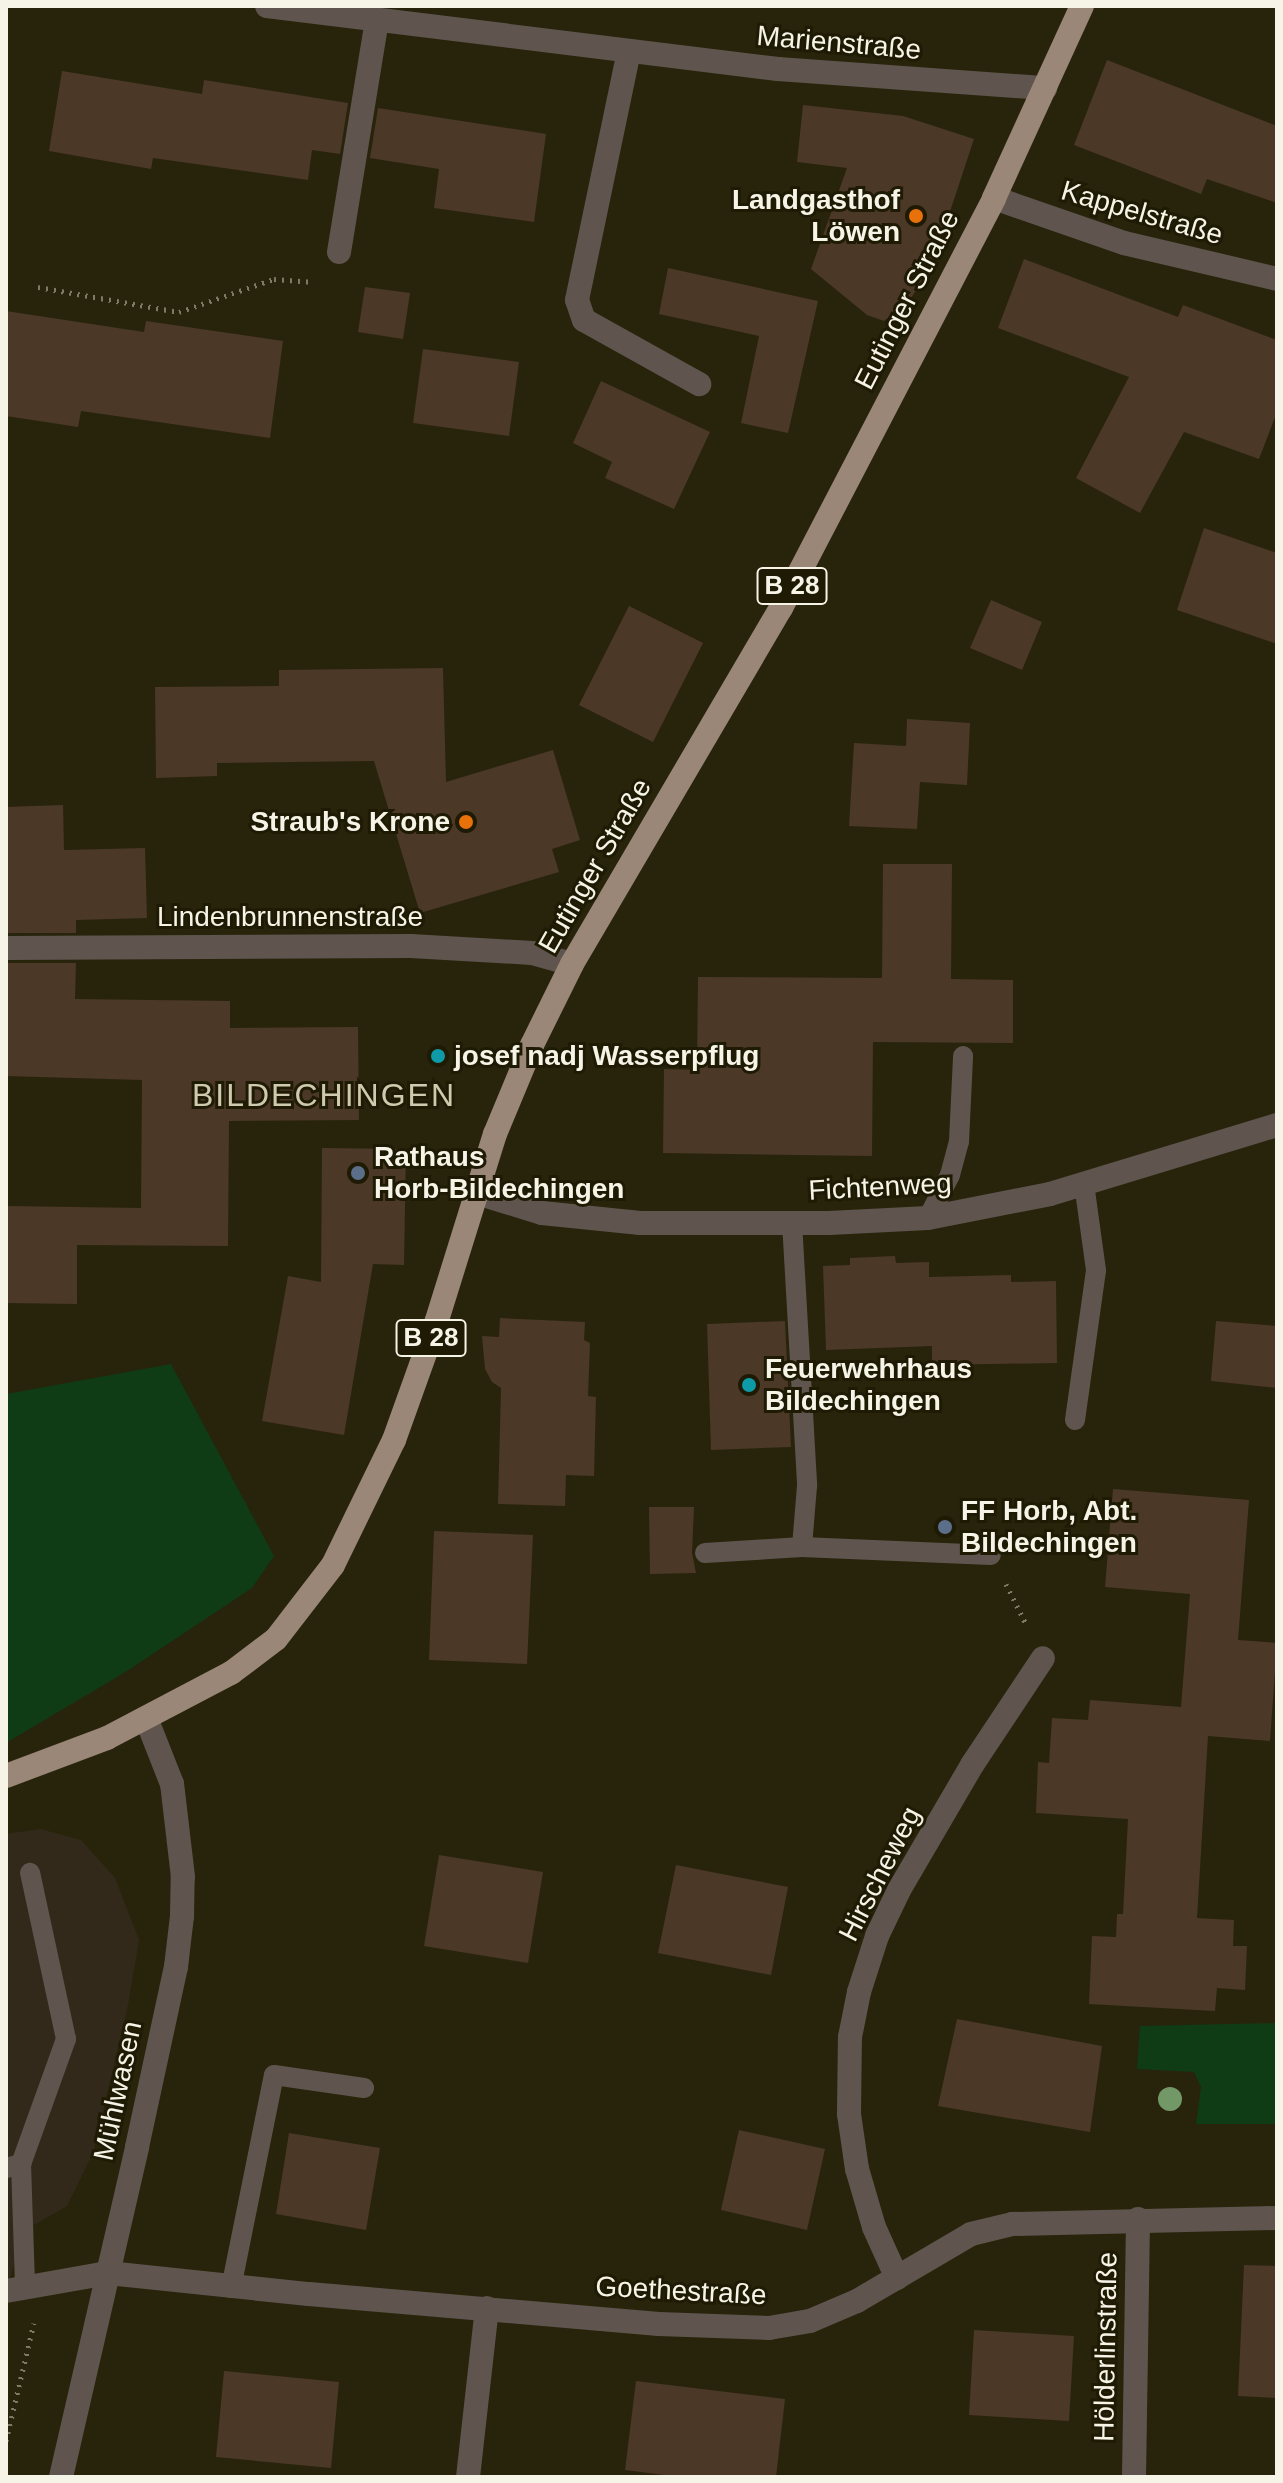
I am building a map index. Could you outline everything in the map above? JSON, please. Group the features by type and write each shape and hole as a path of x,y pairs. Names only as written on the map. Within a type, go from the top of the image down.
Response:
{"main road":[{"name":"Eutinger Straße","path":"146,1718 231,1673 276,1639 333,1565 394,1440 495,1134 572,964 781,608 994,198 1082,6"},
{"name":"B 28","path":"6,1776 57,1759 146,1718"}],"street":[{"name":"Marienstraße","path":"267,6 778,69 1045,88"},
{"path":"339,252 377,20"},
{"path":"629,51 577,300 584,320 699,384"},
{"name":"Kappelstraße","path":"994,198 1124,243 1277,279"},
{"name":"Lindenbrunnenstraße","path":"6,948 425,946 532,953 572,964"},
{"name":"Fichtenweg","path":"477,1193 542,1213 597,1219 792,1222 928,1218 1084,1184 1277,1125"},
{"name":"Hirscheweg","path":"897,2278 869,2213 857,2169 849,2114 850,2037 859,1992 877,1936 899,1890 972,1765 1043,1658"},
{"name":"Mühlwasen","path":"61,2477 167,2007 182,1916 182,1862 172,1784 146,1718"},
{"name":"Goethestraße","path":"25,2287 108,2273 231,2288 659,2324 769,2328 810,2321 857,2301 971,2234 1012,2224 1277,2218"},
{"name":"Hölderlinstraße","path":"1134,2477 1138,2219"},
{"path":"468,2477 487,2308"}],"lane":[{"path":"928,1218 950,1175 959,1142 963,1056"},
{"path":"1075,1420 1096,1270 1084,1184"},
{"path":"792,1222 807,1486 802,1547"},
{"path":"705,1553 802,1547 991,1555"},
{"path":"25,2287 14,2166 66,2039 30,1873"},
{"path":"231,2288 274,2075 364,2088"}],"path":[{"path":"38,287 179,312 274,279 315,282 317,266"},
{"path":"991,1555 1043,1658"},
{"path":"6,2441 25,2287"}],"shaded area":[{"path":"40,1829 81,1840 115,1878 139,1940 128,2005 93,2153 67,2206 23,2231 6,2294 6,1834"}],"green space":[{"path":"171,1364 274,1556 252,1588 127,1671 6,1743 6,1394"},
{"path":"1277,2023 1276,2124 1196,2124 1201,2087 1194,2072 1137,2069 1140,2026"}],"building":[{"path":"1107,60 1277,126 1277,203 1207,179 1201,194 1074,145"},
{"path":"62,71 202,94 204,80 348,103 340,154 312,150 308,180 153,158 151,169 49,151"},
{"path":"803,105 903,116 974,139 932,266 909,301 884,321 867,315 811,269 847,168 797,162"},
{"path":"378,108 546,134 534,222 434,208 439,169 370,158"},
{"path":"1024,259 1178,317 1183,305 1277,340 1277,412 1259,459 1184,432 1140,513 1076,478 1129,377 998,328"},
{"path":"668,268 818,301 788,433 741,423 759,336 659,314"},
{"path":"365,287 410,293 403,339 358,332"},
{"path":"6,311 144,332 146,321 283,341 270,438 81,411 78,427 6,416"},
{"path":"423,349 519,362 509,436 413,423"},
{"path":"601,381 710,432 674,509 605,478 612,462 573,443"},
{"path":"1204,528 1277,553 1277,644 1177,610"},
{"path":"991,600 1042,622 1022,670 970,648"},
{"path":"629,606 703,643 653,742 579,705"},
{"path":"443,668 446,782 553,750 580,840 552,849 559,872 420,913 374,761 217,763 217,776 156,778 155,687 279,686 279,670"},
{"path":"907,719 970,723 967,785 920,782 917,829 849,826 854,743 906,746"},
{"path":"63,805 64,850 145,848 147,918 76,920 76,933 6,933 6,807"},
{"path":"883,864 952,864 951,979 1013,980 1013,1043 873,1042 872,1156 663,1153 664,1069 697,1070 698,977 882,978"},
{"path":"6,963 76,963 75,999 230,1001 230,1028 358,1027 359,1120 229,1121 228,1246 77,1245 77,1304 6,1303 6,1206 141,1208 142,1080 6,1076"},
{"path":"322,1148 406,1149 404,1265 373,1264 344,1435 262,1421 288,1276 321,1282"},
{"path":"895,1256 896,1263 929,1262 929,1277 1011,1275 1011,1282 1056,1281 1057,1363 932,1365 932,1346 826,1350 823,1266 850,1265 850,1258"},
{"path":"500,1318 585,1322 584,1340 590,1343 588,1396 596,1397 594,1476 566,1475 565,1506 498,1504 501,1388 492,1382 485,1369 482,1336 499,1337"},
{"name":"Feuerwehrhaus Bildechingen","path":"785,1321 791,1447 711,1450 707,1324"},
{"path":"1216,1321 1277,1326 1277,1388 1211,1381"},
{"path":"1113,1489 1249,1500 1238,1640 1277,1643 1270,1741 1208,1736 1197,1918 1234,1920 1233,1946 1247,1946 1245,1990 1217,1988 1215,2011 1089,2004 1092,1936 1116,1937 1117,1914 1123,1914 1128,1819 1036,1813 1038,1762 1049,1763 1052,1718 1088,1720 1090,1700 1181,1707 1190,1594 1105,1587"},
{"path":"649,1507 694,1507 692,1553 696,1573 650,1574"},
{"path":"434,1531 533,1535 527,1664 429,1660"},
{"path":"439,1855 543,1872 528,1963 424,1946"},
{"path":"676,1865 788,1887 771,1975 658,1953"},
{"path":"957,2019 1102,2046 1090,2132 938,2106"},
{"path":"739,2130 825,2149 807,2230 721,2210"},
{"path":"289,2133 380,2148 366,2230 276,2214"},
{"path":"1244,2265 1277,2266 1277,2398 1238,2396"},
{"path":"974,2330 1074,2336 1069,2421 969,2415"},
{"path":"224,2371 339,2382 331,2468 216,2457"},
{"path":"636,2381 785,2399 776,2477 680,2477 625,2470"}],"place":[{"name":"Landgasthof Löwen","path":"916,216"},
{"name":"Straub's Krone","path":"466,822"},
{"name":"josef nadj Wasserpflug","path":"438,1056"},
{"name":"Rathaus Horb-Bildechingen","path":"358,1173"},
{"name":"Feuerwehrhaus Bildechingen","path":"749,1385"},
{"name":"FF Horb, Abt. Bildechingen","path":"945,1527"}],"district":[{"name":"BILDECHINGEN","path":"324,1095"}]}
